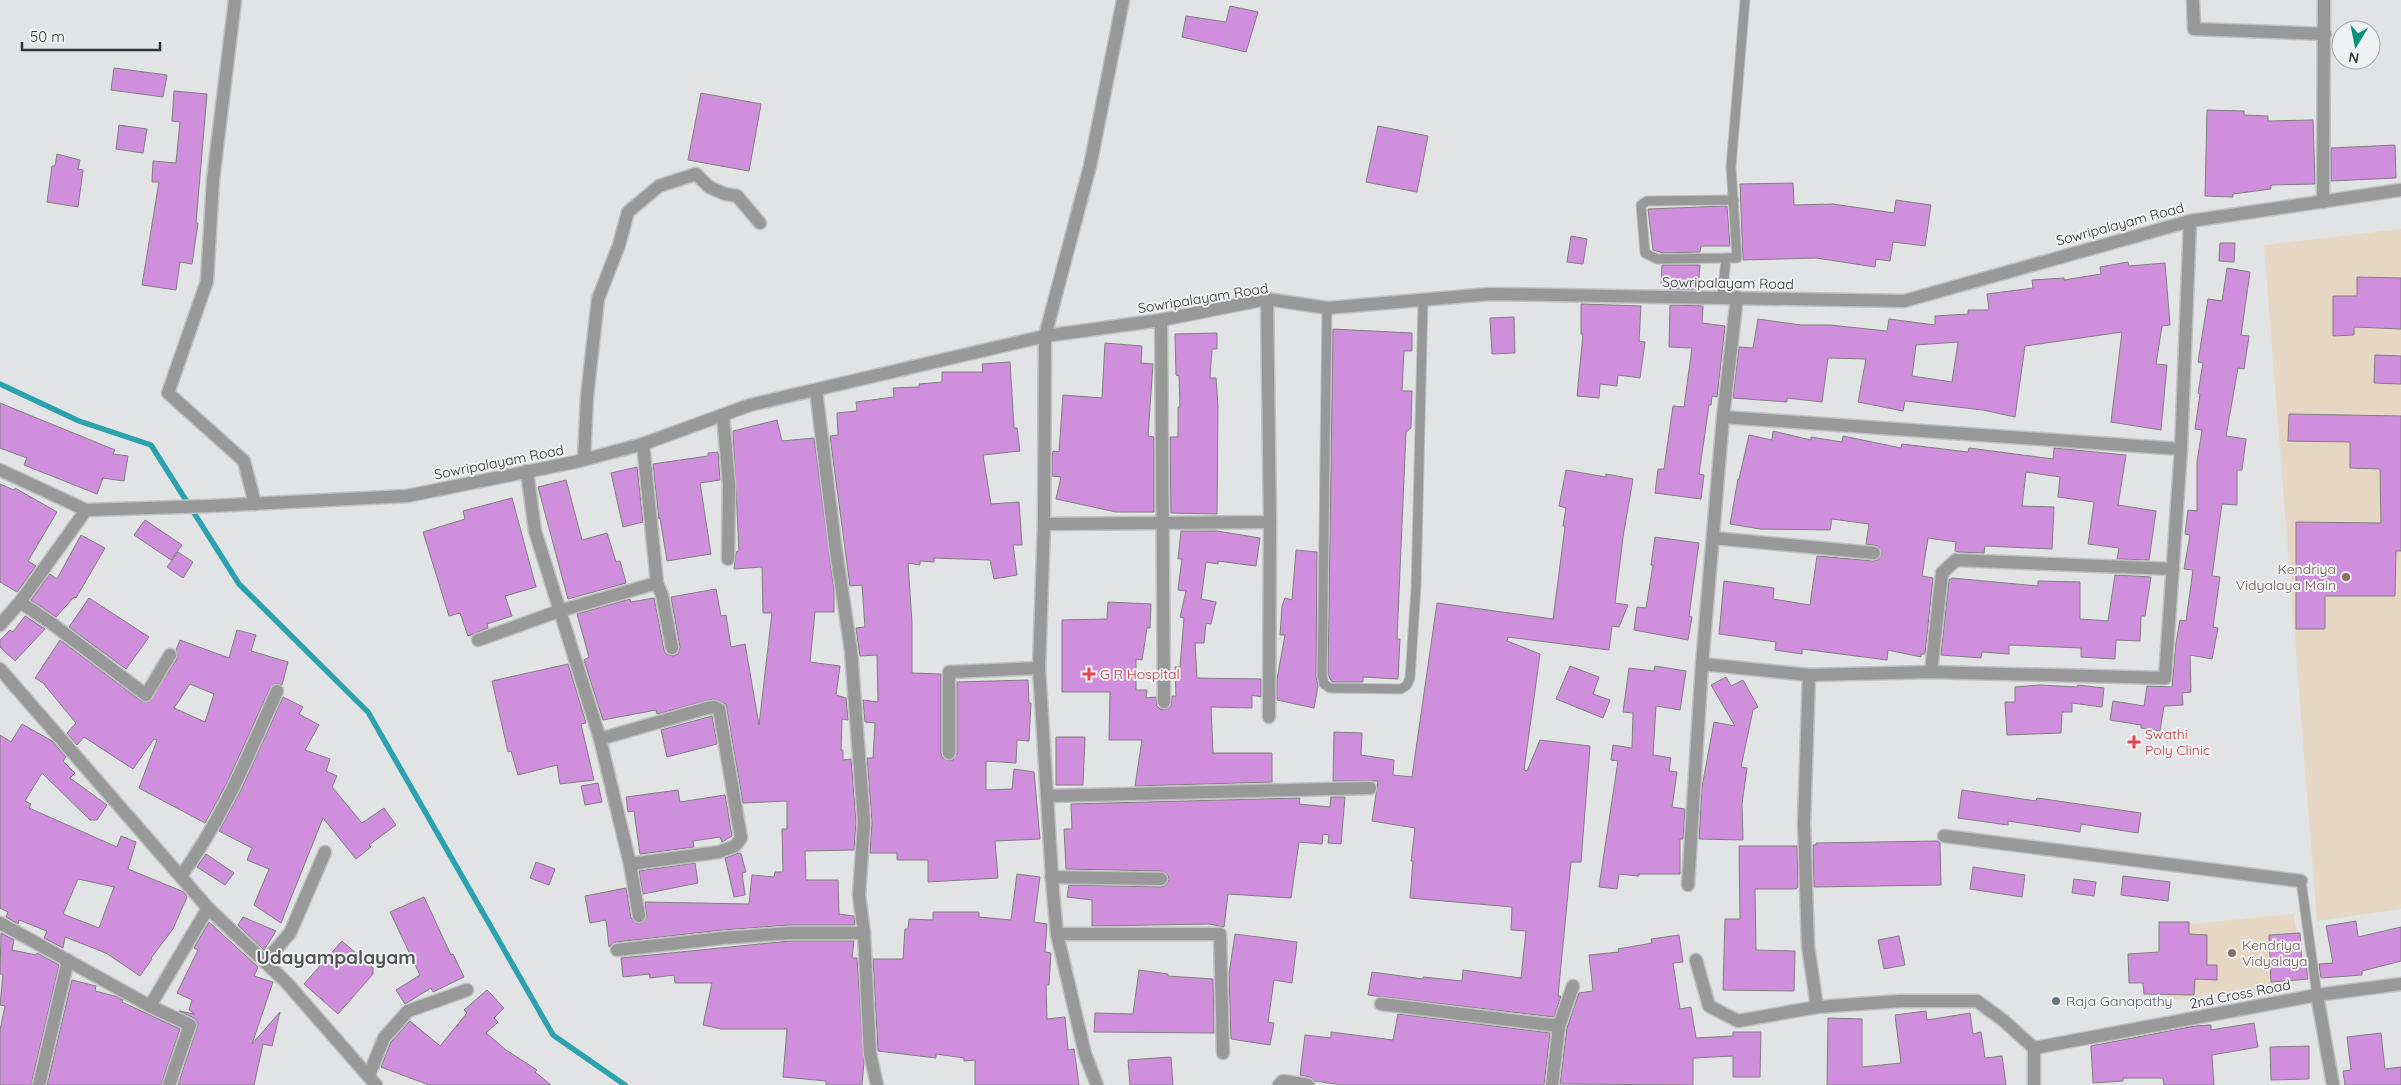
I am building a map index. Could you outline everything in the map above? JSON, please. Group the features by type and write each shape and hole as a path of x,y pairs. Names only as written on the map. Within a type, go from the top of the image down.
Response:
{"street":[{"path":"235,0 213,180 207,281 168,393 244,462 255,504"},
{"path":"1097,1085 1085,1054 1057,934 1051,877 1039,668 1044,524 1045,336 1090,166 1123,0"},
{"path":"2193,0 2194,29 2325,34"},
{"path":"2323,202 2324,0"},
{"path":"584,459 587,397 598,299 619,245 628,212 659,186 696,174 708,187 725,194 737,196 760,223"},
{"name":"Sowripalayam Road","path":"86,510 407,496 584,459 643,444 750,405 1045,336 1162,320 1267,300 1327,308 1423,302 1490,294 1904,301 2190,221 2401,190"},
{"path":"1702,664 1809,675 1931,672 2165,678 2181,450 2190,221"},
{"path":"1688,885 1702,664 1723,417 1736,297"},
{"path":"1267,300 1270,522 1269,716"},
{"path":"1162,320 1164,702"},
{"path":"816,390 851,651 864,822 859,895 864,933 870,1054 877,1085"},
{"path":"723,415 729,484 728,558"},
{"path":"1723,417 2181,450"},
{"path":"643,444 657,583 662,595 672,648"},
{"path":"0,470 86,510 20,602 0,624"},
{"path":"527,471 535,531 600,739 630,864 639,916"},
{"path":"1044,524 1270,522"},
{"path":"1713,538 1874,553"},
{"path":"1931,672 1942,573 1956,560 2172,569"},
{"path":"478,640 559,611 657,583"},
{"path":"20,602 51,623 146,695 170,655"},
{"path":"949,753 949,672 1039,668"},
{"path":"0,669 208,908 286,982 373,1080"},
{"path":"1809,675 1804,823 1808,946 1816,1007"},
{"path":"181,876 198,851 241,772 277,691"},
{"path":"600,739 707,708 714,707 720,709 741,838 735,846 719,852 630,864"},
{"path":"1047,796 1370,788"},
{"path":"1944,836 2301,881"},
{"path":"265,962 290,933 325,852"},
{"path":"1051,877 1161,879"},
{"path":"150,1006 208,908"},
{"path":"0,923 150,1006 190,1025 169,1085"},
{"path":"617,950 771,935 864,933"},
{"path":"1057,934 1220,934 1222,1053"},
{"path":"39,1085 68,960"},
{"path":"1696,960 1709,1006 1738,1021 1816,1007 1900,1001 1977,1001 2004,1021 2034,1048 2034,1085"},
{"name":"2nd Cross Road","path":"2034,1048 2317,994 2401,984"},
{"path":"1552,1085 1559,1026 1573,986"},
{"path":"373,1080 384,1038 408,1011 468,990"},
{"path":"2317,994 2333,1085"},
{"path":"1380,1004 1559,1026"},
{"path":"1279,1085 1283,1081 1308,1085"}],"lane":[{"path":"1734,200 1647,201 1641,205 1645,253 1658,259 1737,258 1734,200 1732,167 1745,0"},
{"path":"1722,298 1726,258"},
{"path":"1327,308 1322,676 1324,684 1330,688 1401,689 1407,685 1410,678 1416,588 1423,302"},
{"path":"2301,881 2317,994"}],"shaded area":[{"name":"Kendriya Vidyalaya Main","path":"2401,229 2401,909 2317,921 2264,245"},
{"name":"Kendriya Vidyalaya","path":"2294,914 2303,980 2167,1001 2163,927"}],"building":[{"path":"1230,6 1258,12 1246,52 1182,37 1186,16 1226,22"},
{"path":"114,68 167,75 163,97 111,90"},
{"path":"174,91 207,94 196,223 198,223 192,264 180,262 176,290 142,285 159,182 152,182 153,161 176,163 180,122 172,121"},
{"path":"701,93 761,104 749,171 688,160"},
{"path":"2207,110 2244,111 2244,115 2268,116 2268,121 2313,120 2315,184 2271,185 2271,189 2233,194 2233,197 2205,196"},
{"path":"119,125 147,129 143,153 116,149"},
{"path":"1378,126 1428,136 1417,192 1366,182"},
{"path":"2395,145 2396,178 2331,181 2331,148"},
{"path":"57,154 80,160 78,169 83,170 78,207 47,202 52,166 55,166"},
{"path":"1793,183 1794,205 1833,204 1894,213 1896,200 1931,205 1925,246 1893,242 1890,261 1876,259 1875,267 1816,258 1743,260 1740,184"},
{"path":"1727,206 1730,246 1701,246 1700,252 1663,253 1653,250 1648,209"},
{"path":"1571,236 1587,239 1583,264 1567,262"},
{"path":"2220,243 2235,243 2234,262 2219,261"},
{"path":"2128,262 2129,266 2165,263 2170,325 2162,326 2156,364 2167,365 2161,430 2111,422 2122,332 2025,346 2015,417 1983,410 1905,401 1903,411 1858,402 1866,359 1828,358 1822,402 1787,398 1787,402 1733,398 1739,347 1753,348 1758,319 1801,325 1830,325 1887,331 1889,319 1935,325 1935,316 1968,314 1968,310 1989,310 1987,294 2033,288 2032,280 2064,278 2064,280 2101,274 2100,267","holes":["1958,342 1952,382 1912,376 1916,345"]},
{"path":"1662,265 1700,265 1698,289 1670,289 1670,285 1661,285"},
{"path":"2227,268 2250,272 2241,335 2249,336 2244,369 2238,368 2226,436 2246,439 2242,470 2237,470 2237,505 2222,504 2212,576 2220,577 2213,627 2218,628 2212,659 2190,655 2191,692 2182,693 2183,705 2164,706 2160,731 2141,728 2141,725 2110,720 2113,701 2144,706 2147,686 2172,687 2180,620 2186,621 2193,570 2184,569 2190,535 2185,534 2188,510 2197,511 2197,462 2202,430 2195,429 2203,363 2198,362 2208,299 2222,301"},
{"path":"2357,277 2401,278 2401,329 2354,327 2354,335 2333,336 2333,296 2357,296"},
{"path":"1581,304 1641,306 1639,341 1645,342 1640,378 1618,375 1617,386 1600,384 1599,398 1577,396 1583,334 1581,334"},
{"path":"1670,305 1703,306 1702,323 1725,326 1717,397 1712,396 1711,405 1709,405 1699,474 1704,475 1701,499 1655,493 1658,469 1664,469 1673,406 1684,407 1692,348 1669,347"},
{"path":"1514,317 1515,353 1492,354 1490,318"},
{"path":"1333,329 1412,333 1412,351 1404,351 1402,391 1412,391 1411,428 1406,432 1397,639 1400,639 1398,679 1363,677 1363,682 1332,682 1328,675"},
{"path":"1217,333 1217,349 1212,349 1210,378 1216,378 1218,407 1217,514 1171,513 1170,437 1178,437 1178,407 1180,407 1179,376 1176,375 1175,334"},
{"path":"1105,343 1142,346 1141,363 1153,364 1148,436 1154,437 1154,512 1116,512 1056,499 1061,477 1052,476 1052,457 1053,451 1059,452 1063,395 1102,398"},
{"path":"2375,355 2401,356 2401,384 2374,383"},
{"path":"1010,362 1014,428 1017,428 1020,451 983,455 991,504 1019,502 1022,545 1013,545 1017,575 994,579 990,560 934,558 934,562 920,561 920,565 908,563 912,623 912,673 941,674 941,753 942,757 949,761 953,760 957,753 957,682 1028,680 1029,703 1031,703 1029,741 1017,740 1016,763 986,761 986,790 1012,789 1014,769 1034,772 1040,839 995,841 998,878 928,882 928,860 897,860 897,853 870,853 872,822 867,758 873,758 875,723 865,722 863,700 878,702 877,655 860,656 856,628 865,627 862,585 850,586 830,436 838,435 837,413 857,411 856,402 894,397 893,388 919,387 919,384 942,382 942,372 983,372 982,364"},
{"path":"0,403 115,450 113,454 128,456 124,481 103,478 97,494 24,465 27,458 0,448"},
{"path":"2289,414 2401,416 2401,551 2396,551 2395,596 2325,596 2325,629 2296,629 2296,522 2381,523 2380,469 2350,468 2350,442 2288,441"},
{"path":"777,420 782,441 814,438 834,590 834,612 815,612 810,662 840,666 836,695 846,698 848,720 842,719 841,750 843,750 843,760 851,759 856,822 854,850 805,851 806,880 838,880 839,914 854,916 855,925 789,925 722,930 616,942 609,947 606,920 590,923 585,896 626,888 631,918 640,924 647,918 645,902 749,904 752,875 774,877 775,872 783,872 782,829 787,829 787,801 743,803 726,704 713,699 657,714 656,710 603,720 584,660 589,657 577,614 630,599 631,602 654,598 664,650 666,654 673,656 678,654 680,647 671,597 716,589 721,616 726,615 731,647 745,644 759,725 772,613 763,613 762,567 734,569 736,552 739,551 733,431"},
{"path":"1773,431 1811,440 1811,437 1842,442 1843,436 1901,448 1902,444 1968,452 1969,448 2053,459 2054,448 2126,455 2118,505 2156,511 2149,560 2117,559 2119,548 2088,544 2094,502 2058,497 2060,477 2026,472 2022,506 2054,507 2052,549 1985,546 1984,553 1958,552 1955,551 1956,542 1928,538 1922,576 1933,578 1925,654 1921,654 1921,657 1888,650 1887,660 1802,649 1802,654 1775,650 1776,642 1719,634 1724,581 1774,588 1773,599 1810,605 1817,556 1873,561 1878,560 1882,554 1878,546 1866,544 1869,524 1832,519 1830,530 1760,529 1730,524 1738,479 1749,435 1772,440"},
{"path":"718,452 720,480 700,483 711,554 667,561 659,519 653,464 708,456 708,453"},
{"path":"637,467 643,522 623,527 611,473"},
{"path":"1566,470 1606,477 1606,474 1633,479 1623,537 1615,603 1628,605 1619,627 1612,626 1609,650 1508,637 1507,641 1540,654 1524,770 1527,771 1540,740 1590,746 1581,862 1571,862 1558,996 1561,996 1554,1017 1368,995 1372,972 1423,979 1423,977 1462,981 1463,970 1521,978 1526,931 1511,930 1512,907 1410,898 1413,861 1411,861 1415,828 1372,821 1378,781 1333,781 1334,732 1362,733 1361,755 1394,760 1393,775 1412,777 1437,603 1553,619 1565,527 1563,526 1566,508 1559,506"},
{"path":"566,480 582,540 607,533 616,562 620,561 626,583 568,599 538,487"},
{"path":"0,484 14,490 15,488 57,512 28,561 36,566 17,592 0,582"},
{"path":"512,498 536,587 505,596 512,616 487,624 488,628 468,636 460,613 449,616 423,532 465,519 463,511"},
{"path":"145,520 182,545 171,560 134,535"},
{"path":"1181,531 1217,531 1260,538 1256,566 1218,561 1218,564 1206,562 1201,599 1216,602 1211,624 1206,623 1204,643 1195,643 1197,678 1261,679 1261,697 1252,695 1252,708 1211,707 1213,753 1272,753 1272,782 1135,786 1142,740 1109,740 1110,692 1062,692 1062,620 1107,619 1108,602 1151,604 1150,628 1147,628 1142,660 1136,659 1136,690 1147,690 1146,698 1156,697 1157,706 1160,709 1165,710 1171,706 1172,696 1176,696 1175,667 1180,667 1184,618 1180,617 1186,591 1178,590 1182,559 1178,559"},
{"path":"81,535 105,548 76,598 74,597 56,617 31,600 50,574 57,579"},
{"path":"1655,537 1699,543 1689,616 1692,617 1688,640 1634,630 1637,607 1646,608 1653,565 1651,565"},
{"path":"1296,550 1317,552 1316,676 1318,686 1314,708 1277,700 1277,679 1285,635 1280,635 1282,606 1285,598 1292,600"},
{"path":"178,552 193,562 183,578 167,567"},
{"path":"2115,575 2151,577 2145,616 2141,616 2140,641 2116,640 2115,659 2081,657 2081,648 2009,645 2009,654 1982,652 1981,658 1941,655 1949,580 1952,578 2038,586 2038,581 2080,582 2080,619 2108,621"},
{"path":"89,598 149,637 126,669 69,627"},
{"path":"25,616 45,629 15,661 0,647 0,640 10,630 13,632"},
{"path":"237,630 256,635 251,651 288,662 282,685 276,683 270,688 227,783 205,823 139,788 157,740 154,739 133,769 84,737 77,745 67,733 76,723 43,683 35,678 60,640 141,701 149,702 177,659 176,650 180,640 229,658","holes":["190,684 214,694 205,722 174,708"]},
{"path":"568,664 586,723 581,724 594,780 560,784 557,765 518,775 511,751 508,752 492,681"},
{"path":"1570,666 1599,677 1593,694 1610,700 1603,718 1556,699"},
{"path":"1655,666 1686,671 1680,710 1656,706 1653,755 1671,758 1669,771 1677,772 1672,807 1685,809 1683,839 1680,839 1680,874 1639,874 1639,876 1619,874 1617,889 1599,887 1618,761 1611,760 1613,745 1632,748 1633,713 1623,712 1629,668 1654,671"},
{"path":"1726,677 1731,686 1743,680 1758,707 1753,710 1741,767 1747,768 1742,804 1743,840 1699,839 1702,787 1714,722 1735,726 1711,685"},
{"path":"2040,685 2077,687 2078,685 2104,688 2102,707 2072,703 2072,712 2062,712 2061,733 2007,735 2005,702 2015,702 2015,687"},
{"path":"283,697 303,707 299,714 319,725 305,750 330,759 326,771 337,776 332,787 362,823 384,808 396,825 369,845 371,847 356,859 323,818 281,923 254,905 269,869 247,860 252,848 219,831 241,790"},
{"path":"712,716 717,744 667,757 661,730"},
{"path":"22,724 52,741 66,757 63,761 75,773 70,778 107,805 97,820 90,820 42,773 25,801 31,804 29,808 117,847 121,836 136,842 128,869 184,892 187,897 173,929 140,976 106,953 65,937 63,948 44,938 47,931 19,920 18,924 6,917 8,912 0,908 0,735 11,742","holes":["78,879 114,887 99,928 63,914"]},
{"path":"1056,737 1085,737 1083,785 1056,785"},
{"path":"598,783 602,802 585,805 581,786"},
{"path":"678,790 680,802 725,795 732,836 722,842 720,837 693,841 694,847 640,854 634,811 628,812 626,797"},
{"path":"1962,790 2036,801 2037,798 2141,813 2138,833 2081,824 2080,832 2008,821 2008,825 1958,818"},
{"path":"1331,797 1345,797 1341,844 1328,843 1329,835 1323,834 1322,844 1299,842 1291,898 1228,894 1224,927 1209,924 1092,926 1092,900 1067,897 1069,885 1161,887 1165,886 1169,880 1168,875 1161,871 1066,869 1064,829 1072,829 1071,804 1300,798 1299,804 1330,807"},
{"path":"1938,841 1940,843 1941,885 1814,887 1813,845 1816,845 1816,843"},
{"path":"1739,846 1797,846 1798,887 1796,889 1755,889 1756,950 1795,951 1794,991 1723,990 1725,919 1740,919"},
{"path":"206,854 234,873 225,885 197,867"},
{"path":"741,854 746,872 742,873 745,895 734,897 725,858"},
{"path":"536,862 555,869 549,885 530,878"},
{"path":"695,863 698,883 643,894 639,871"},
{"path":"1973,867 2025,875 2022,897 1970,889"},
{"path":"1017,874 1040,877 1034,922 1047,924 1045,952 1051,953 1049,985 1046,985 1047,1019 1065,1017 1068,1050 1074,1049 1079,1085 975,1085 975,1060 964,1061 964,1058 936,1054 936,1058 878,1051 873,959 903,959 905,929 908,929 909,919 933,920 933,912 979,912 979,917 1011,920"},
{"path":"2123,876 2170,882 2168,901 2121,895"},
{"path":"2074,879 2096,882 2094,896 2072,893"},
{"path":"424,897 451,955 453,954 464,977 433,992 431,988 405,1004 396,990 420,975 390,912"},
{"path":"243,917 276,931 264,950 238,925"},
{"path":"2356,921 2358,937 2401,927 2401,961 2362,971 2362,975 2321,978 2319,964 2333,963 2326,926"},
{"path":"209,922 258,967 254,976 273,982 252,1044 280,1012 272,1046 263,1044 254,1085 178,1085 198,1024 194,1018 179,1011 195,1014 189,1010 192,1000 177,993 198,950 194,948"},
{"path":"2159,922 2189,922 2189,934 2207,935 2207,965 2217,965 2217,980 2195,979 2194,995 2144,994 2143,983 2129,983 2128,954 2159,952"},
{"path":"1,933 14,940 12,950 36,955 37,953 59,965 31,1085 0,1085 0,1030 5,1006 0,1005 3,974 0,974"},
{"path":"2300,933 2302,965 2306,965 2308,979 2271,982 2269,935"},
{"path":"1235,934 1297,942 1292,983 1274,980 1268,1022 1274,1023 1270,1045 1231,1039 1229,974"},
{"path":"1679,935 1683,962 1673,963 1680,1009 1691,1007 1696,1038 1733,1036 1733,1032 1761,1032 1760,1077 1733,1077 1733,1056 1693,1058 1693,1085 1560,1084 1567,1028 1579,993 1593,991 1589,955 1619,952 1618,949 1652,943 1651,939"},
{"path":"1899,936 1905,965 1884,969 1878,940"},
{"path":"342,941 373,968 373,974 338,1014 304,984"},
{"path":"790,941 854,941 852,958 857,958 864,1062 862,1085 826,1085 826,1081 783,1077 787,1029 721,1029 703,1025 712,983 675,983 674,975 650,978 649,974 623,977 621,958"},
{"path":"1139,970 1168,974 1168,976 1213,979 1214,1033 1094,1032 1095,1013 1133,1014"},
{"path":"72,980 96,986 95,991 115,996 123,1000 122,1002 180,1029 161,1085 47,1085"},
{"path":"487,990 504,1008 494,1018 498,1022 486,1033 506,1050 537,1070 535,1072 551,1085 429,1085 381,1067 391,1042 410,1021 440,1046 467,1013 464,1010"},
{"path":"1926,1011 1927,1020 1970,1013 1973,1034 1981,1032 1985,1058 2002,1056 2006,1085 1827,1085 1828,1018 1862,1019 1862,1067 1901,1063 1895,1015"},
{"path":"1398,1014 1550,1033 1544,1085 1342,1085 1315,1081 1310,1077 1300,1075 1305,1035 1331,1038 1331,1032 1393,1040"},
{"path":"2254,1023 2258,1047 2212,1055 2214,1085 2164,1085 2163,1078 2123,1078 2123,1081 2093,1083 2091,1046 2195,1026 2211,1025 2211,1030"},
{"path":"2381,1033 2385,1069 2401,1067 2401,1085 2345,1085 2343,1071 2351,1070 2347,1037"},
{"path":"2309,1046 2309,1079 2271,1080 2270,1047"},
{"path":"1171,1057 1173,1085 1130,1085 1128,1060"}],"waterway":[{"path":"0,384 79,421 151,445 239,584 368,712 553,1035 625,1085"}],"place":[{"name":"Kendriya Vidyalaya Main","path":"2346,577"},
{"name":"G R Hospital","path":"1089,674"},
{"name":"Swathi Poly Clinic","path":"2134,742"},
{"name":"Kendriya Vidyalaya","path":"2232,953"},
{"name":"Raja Ganapathy","path":"2056,1001"}],"district":[{"name":"Udayampalayam","path":"336,957"}]}
